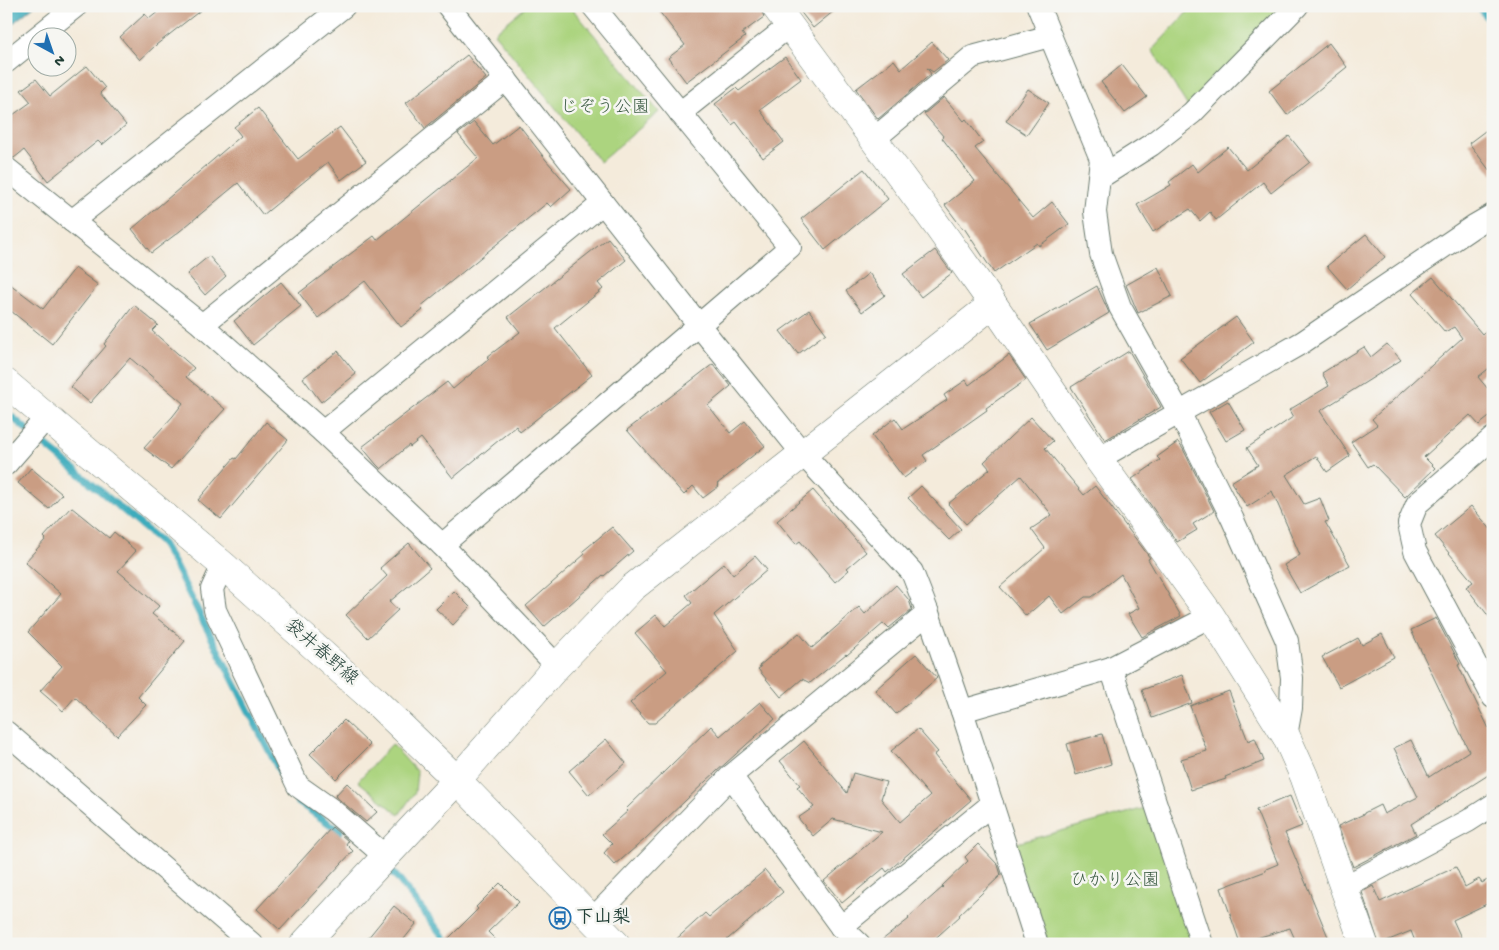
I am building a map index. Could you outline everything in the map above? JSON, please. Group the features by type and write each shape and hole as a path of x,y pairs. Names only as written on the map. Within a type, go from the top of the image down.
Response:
{"street":[{"path":"6,62 76,6"},
{"path":"72,221 344,6"},
{"path":"448,6 698,324 803,454 912,572 962,710 1036,944"},
{"path":"442,545 790,247 593,6"},
{"path":"1038,6 1101,160 1095,212 1101,254 1120,307 1180,412 1232,518 1287,641 1292,678 1291,708 1286,736"},
{"path":"1099,178 1151,145 1192,113 1297,6"},
{"path":"680,113 782,16 874,139 993,304 1098,459 1211,616 1286,736 1304,776 1364,944"},
{"path":"874,139 972,57 1050,36"},
{"path":"202,325 506,80"},
{"path":"6,168 202,325 323,432 442,545 557,666"},
{"path":"323,432 603,203"},
{"path":"1098,459 1303,342 1493,215"},
{"path":"304,944 457,780 557,666 632,588 993,304"},
{"name":"袋井春野線","path":"6,383 222,565 374,700 457,780 616,944"},
{"path":"6,464 47,417"},
{"path":"1493,438 1417,504 1409,524 1415,551 1493,697"},
{"path":"222,565 212,589 215,610 298,786 332,810 380,863"},
{"path":"593,919 731,776 928,614"},
{"path":"962,710 1111,668 1211,616"},
{"path":"1111,668 1202,944"},
{"path":"6,732 252,944"},
{"path":"731,776 842,927 859,944"},
{"path":"842,927 992,804"},
{"path":"1344,887 1468,821 1493,805"}],"green space":[{"name":"じぞう公園","path":"527,6 570,6 659,112 600,162 494,33"},
{"path":"1193,6 1297,6 1192,113 1152,50"},
{"path":"392,744 417,772 415,792 399,815 358,781"},
{"name":"ひかり公園","path":"1156,805 1202,944 1037,944 1006,846"}],"water":[{"path":"6,6 34,6 6,29"}],"building":[{"path":"165,6 206,6 140,60 120,37 145,14 149,19"},
{"path":"655,6 760,6 764,17 742,33 745,37 686,82 668,58 685,45"},
{"path":"796,6 840,6 813,28"},
{"path":"932,42 948,60 933,72 927,68 931,74 878,119 856,89 894,60 901,69"},
{"path":"1329,43 1347,67 1287,115 1269,91"},
{"path":"467,55 486,78 425,128 406,103"},
{"path":"785,57 801,79 760,110 784,142 763,158 736,122 732,125 715,104 736,88 739,91"},
{"path":"1122,65 1147,97 1125,113 1101,82"},
{"path":"87,66 105,88 100,93 126,125 102,145 98,141 48,181 24,150 14,158 6,155 6,120 31,102 21,90 36,79 50,96 72,78 78,78 78,73"},
{"path":"1028,89 1049,103 1027,135 1006,121"},
{"path":"944,97 964,121 966,119 983,142 975,148 1033,218 1052,202 1069,224 1039,246 1037,243 994,273 964,228 945,205 975,181 942,138 944,137 924,114"},
{"path":"258,108 298,159 340,127 366,161 341,180 328,162 263,215 238,183 151,253 132,229 241,136 234,127"},
{"path":"474,122 493,145 519,125 571,189 551,207 547,203 420,307 423,310 401,327 365,281 318,318 299,293 374,236 377,240 478,158 458,134"},
{"path":"1493,125 1493,175 1469,143"},
{"path":"1289,136 1310,162 1271,193 1263,182 1216,220 1210,212 1200,221 1190,209 1153,232 1137,205 1171,185 1169,182 1192,164 1198,172 1228,147 1247,170"},
{"path":"864,169 888,199 825,250 801,219"},
{"path":"1366,234 1385,257 1347,289 1327,266"},
{"path":"608,238 626,260 598,283 603,289 555,328 592,375 520,432 516,426 453,478 421,438 410,447 409,445 381,469 376,464 362,447 447,382 453,389 489,359 487,357 520,332 508,317"},
{"path":"935,250 952,273 921,297 903,274"},
{"path":"209,256 226,276 205,295 187,274"},
{"path":"1158,267 1172,296 1138,313 1126,285"},
{"path":"75,268 98,285 52,344 6,307 6,281 43,309"},
{"path":"869,273 885,295 862,312 846,291"},
{"path":"1433,277 1482,334 1493,324 1493,365 1478,377 1493,395 1493,414 1479,425 1470,415 1424,457 1435,468 1405,497 1373,464 1368,467 1351,442 1377,425 1372,419 1462,338 1454,327 1445,332 1412,294"},
{"path":"281,282 301,306 253,345 234,321"},
{"path":"1097,286 1109,313 1047,350 1030,324"},
{"path":"134,305 158,325 152,331 194,368 186,377 225,409 171,469 144,448 183,403 130,358 90,403 71,387 106,346 104,344"},
{"path":"809,310 826,333 798,354 780,331"},
{"path":"1236,317 1254,342 1200,383 1180,358"},
{"path":"1387,344 1401,360 1320,411 1350,456 1327,472 1316,456 1286,475 1304,504 1320,498 1329,521 1325,522 1350,565 1300,593 1284,565 1300,555 1272,491 1247,507 1231,482 1258,465 1247,448 1293,417 1289,410 1329,386 1322,373 1364,347 1371,357"},
{"path":"338,351 356,374 321,402 303,378"},
{"path":"1129,351 1161,407 1105,440 1071,387"},
{"path":"1009,355 1026,380 923,455 927,461 904,478 872,436 895,418 903,429 947,400 944,395 966,380 969,385"},
{"path":"713,364 731,386 708,405 730,433 745,421 765,446 717,484 719,486 703,498 693,486 684,495 627,430"},
{"path":"1228,401 1245,430 1226,441 1209,412"},
{"path":"1031,417 1053,441 1045,448 1084,495 1095,486 1142,547 1150,558 1148,559 1181,616 1142,637 1128,614 1139,608 1121,574 1092,597 1085,597 1063,614 1049,596 1026,616 1000,587 1045,548 1031,529 1052,515 1021,476 966,524 948,504 990,469 984,462"},
{"path":"266,422 288,440 221,519 198,500 234,458 236,459"},
{"path":"1178,442 1214,511 1193,524 1197,530 1177,542 1132,479 1160,460 1157,457"},
{"path":"31,468 62,494 49,509 18,483"},
{"path":"921,486 961,529 949,540 908,498"},
{"path":"813,490 866,552 847,568 849,570 835,582 800,541 796,544 777,521"},
{"path":"1471,506 1493,532 1493,622 1466,587 1473,582 1435,536"},
{"path":"71,507 109,538 114,532 136,551 118,571 159,606 152,614 185,641 138,697 146,705 117,736 75,697 63,711 40,691 62,666 28,632 61,594 25,562"},
{"path":"612,527 633,551 544,627 526,606 585,554 583,551"},
{"path":"409,543 430,568 389,602 398,610 368,638 346,615 387,576 380,568"},
{"path":"755,556 767,570 714,615 738,651 655,723 648,723 630,703 667,671 635,633 656,615 665,626 692,603 686,595 724,563 733,575"},
{"path":"896,585 909,600 912,609 889,628 884,623 847,655 810,683 802,679 781,697 758,669 761,667 759,666 799,633 812,648 859,607 865,614"},
{"path":"454,591 470,607 453,625 436,609"},
{"path":"1436,618 1460,664 1458,665 1493,737 1493,772 1411,824 1416,834 1353,867 1338,826 1380,805 1384,814 1418,797 1394,748 1411,740 1429,777 1469,751 1411,630"},
{"path":"1382,634 1394,657 1339,687 1322,657 1358,638 1362,645"},
{"path":"916,654 937,678 896,714 875,690"},
{"path":"1182,675 1192,703 1152,718 1142,690"},
{"path":"1229,691 1248,741 1255,738 1264,761 1225,777 1226,779 1191,790 1181,759 1207,751 1190,706"},
{"path":"760,702 775,719 615,865 604,853 612,844 602,834 628,811 626,809 711,726 720,736"},
{"path":"344,720 370,745 336,779 310,754"},
{"path":"918,729 938,752 934,755 971,800 887,872 884,868 842,903 824,881 882,832 833,819 813,836 798,818 814,807 797,787 800,785 780,761 804,741 847,793 853,773 886,782 881,799 900,822 930,796 891,751"},
{"path":"1102,734 1111,764 1076,775 1067,744"},
{"path":"606,739 626,763 589,795 569,771"},
{"path":"347,783 377,812 366,822 335,796"},
{"path":"1290,796 1302,826 1285,833 1331,944 1297,944 1290,928 1240,943 1221,888 1266,871 1266,869 1278,864 1256,810"},
{"path":"332,827 348,841 346,844 353,851 280,930 257,909"},
{"path":"978,844 998,865 1001,875 960,916 929,944 877,944 909,919 943,887 968,861 965,857"},
{"path":"1456,867 1465,887 1479,879 1482,883 1493,877 1493,901 1453,920 1464,944 1416,944 1411,931 1379,944 1362,892 1373,886 1380,902"},
{"path":"765,870 783,892 722,944 671,944 705,913 709,917"},
{"path":"500,883 519,902 488,932 500,944 443,944 478,909 476,907"},
{"path":"394,906 416,924 400,944 363,944"}],"waterway":[{"path":"1479,6 1493,26"},
{"path":"6,412 161,542 284,780"},
{"path":"291,791 298,802 340,831"},
{"path":"383,866 396,876 449,944"}],"place":[{"name":"下山梨","path":"560,918"}]}
